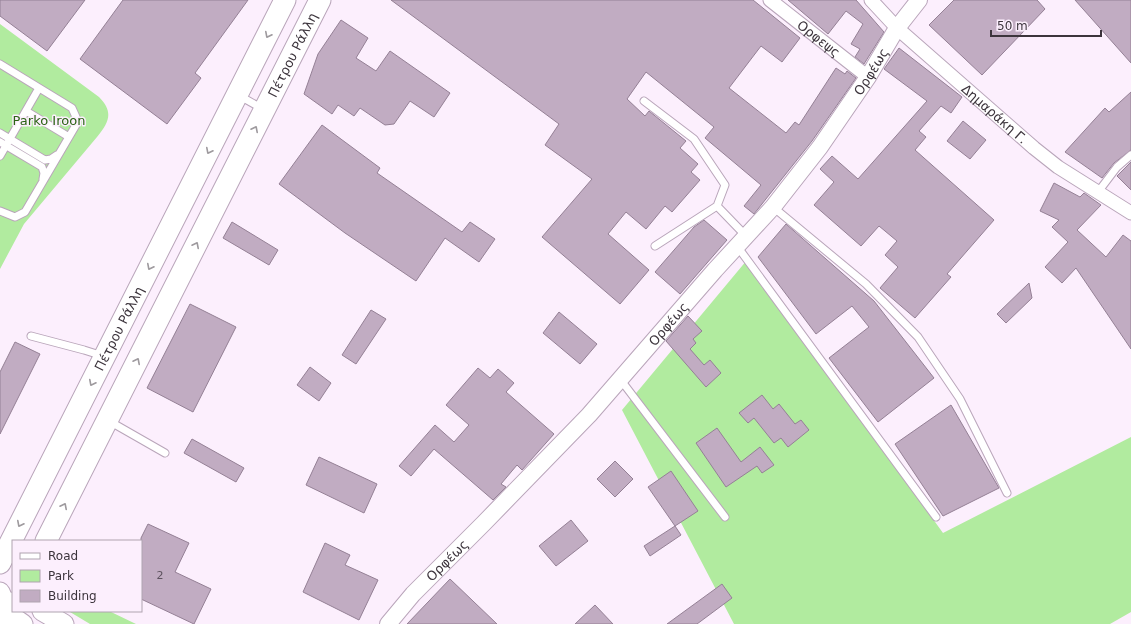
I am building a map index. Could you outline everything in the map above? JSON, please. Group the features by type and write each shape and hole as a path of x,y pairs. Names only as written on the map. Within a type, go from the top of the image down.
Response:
{"main road":[{"name":"Πέτρου Ράλλη","path":"12,540 286,0"},
{"name":"Πέτρου Ράλλη","path":"47,540 320,0"},
{"name":"Πέτρου Ράλλη","path":"0,564 12,540"},
{"path":"0,592 11,616"},
{"path":"44,612 64,624"}],"street":[{"name":"Ορφεψς","path":"770,0 868,77"},
{"name":"Δημαράκη Γ.","path":"871,0 897,28 1034,148 1058,167 1131,213"},
{"name":"Ορφέως","path":"388,624 413,594 573,431 774,207 820,147 868,77 897,28 919,0"}],"lane":[{"path":"0,64 72,108 76,125 58,154 29,208 20,216 10,216 0,211"},
{"path":"0,156 5,142 26,111 39,88"},
{"name":"Πέτρου Ράλλη","path":"237,95 265,110"},
{"path":"644,100 694,139 725,185 717,206 655,246"},
{"path":"26,111 69,137"},
{"path":"0,133 5,142 42,167 44,173 42,183"},
{"path":"5,142 45,160 51,159 58,154"},
{"path":"1098,192 1117,167 1131,155"},
{"path":"717,206 936,517"},
{"path":"774,207 866,284 918,337 960,399 1008,493"},
{"path":"31,336 105,357"},
{"path":"620,379 725,517"},
{"path":"107,420 165,453"}],"green space":[{"name":"Parko Iroon","path":"0,24 99,97 107,107 108,117 107,122 97,137 24,224 0,269"},
{"path":"747,260 943,533 1131,437 1131,612 1110,624 734,624 622,410"},
{"path":"70,612 111,612 136,624 90,624"}],"building":[{"path":"0,0 85,0 47,51 0,16"},
{"path":"123,0 248,0 195,73 201,78 167,124 80,59"},
{"path":"391,0 753,0 800,38 782,62 761,46 729,88 786,133 795,122 799,125 836,68 845,74 847,71 856,78 812,141 754,214 744,206 761,185 705,138 714,127 646,72 627,99 645,116 649,111 686,141 680,148 698,164 691,172 700,180 672,212 665,206 646,229 626,212 608,234 649,270 620,304 542,237 592,179 545,145 559,124"},
{"path":"788,0 856,0 884,32 864,64 855,57 860,49 851,44 863,24 846,11 828,34"},
{"path":"954,0 1037,0 1045,9 982,75 929,25"},
{"path":"1075,0 1131,0 1131,63"},
{"path":"341,20 368,38 356,58 376,71 390,51 450,93 434,117 410,101 394,124 385,125 360,108 354,116 338,105 332,114 304,94 318,54"},
{"path":"899,48 962,97 951,113 941,106 919,131 926,137 915,150 994,220 947,274 951,277 915,318 880,288 898,267 885,255 897,241 879,226 861,246 814,205 834,182 820,169 832,156 858,179 927,101 884,69"},
{"path":"1131,92 1131,150 1114,163 1102,178 1065,152 1105,108 1109,112"},
{"path":"963,121 986,140 970,159 947,141"},
{"path":"322,125 380,168 377,173 462,232 470,222 495,239 479,262 445,238 416,281 345,233 279,184"},
{"path":"1131,162 1131,190 1117,176"},
{"path":"1054,183 1080,197 1084,193 1101,205 1077,230 1106,257 1123,235 1131,241 1131,349 1076,268 1062,283 1045,267 1068,242 1052,227 1059,220 1040,211"},
{"path":"704,220 727,240 680,294 655,272 694,227"},
{"path":"232,222 278,250 269,265 223,238"},
{"path":"786,224 874,301 934,378 878,422 829,358 869,327 852,306 816,334 758,257"},
{"path":"1029,283 1032,298 1006,323 997,314"},
{"path":"190,304 236,327 193,412 147,388"},
{"path":"371,310 386,319 356,364 342,355"},
{"path":"559,312 597,344 580,364 543,333"},
{"path":"688,316 702,331 693,339 696,343 690,349 704,365 710,360 721,373 706,387 666,341"},
{"path":"15,342 40,354 0,434 0,372"},
{"path":"310,367 331,383 319,401 297,385"},
{"path":"478,368 490,378 498,369 514,383 506,392 554,434 522,470 517,465 501,484 506,487 493,500 434,449 411,476 399,466 435,425 454,442 469,425 446,405"},
{"path":"762,395 773,409 779,404 795,424 801,420 809,430 788,447 781,438 774,443 754,418 748,423 739,413"},
{"path":"951,405 999,488 943,516 895,444"},
{"path":"717,428 741,462 760,447 774,465 762,473 757,466 726,487 696,443"},
{"path":"192,439 244,468 236,482 184,453"},
{"path":"319,457 377,484 364,513 306,485"},
{"path":"615,461 633,479 615,497 597,479"},
{"path":"671,471 698,511 675,526 648,487"},
{"path":"571,520 588,541 556,566 539,546"},
{"path":"148,524 189,543 175,572 211,589 194,624 142,599 141,538"},
{"path":"675,526 681,535 650,556 644,546"},
{"path":"325,543 350,555 345,565 378,580 359,620 303,592"},
{"path":"450,579 497,624 407,624"},
{"path":"722,584 732,598 697,624 667,624"},
{"path":"595,605 613,624 575,624"}]}
